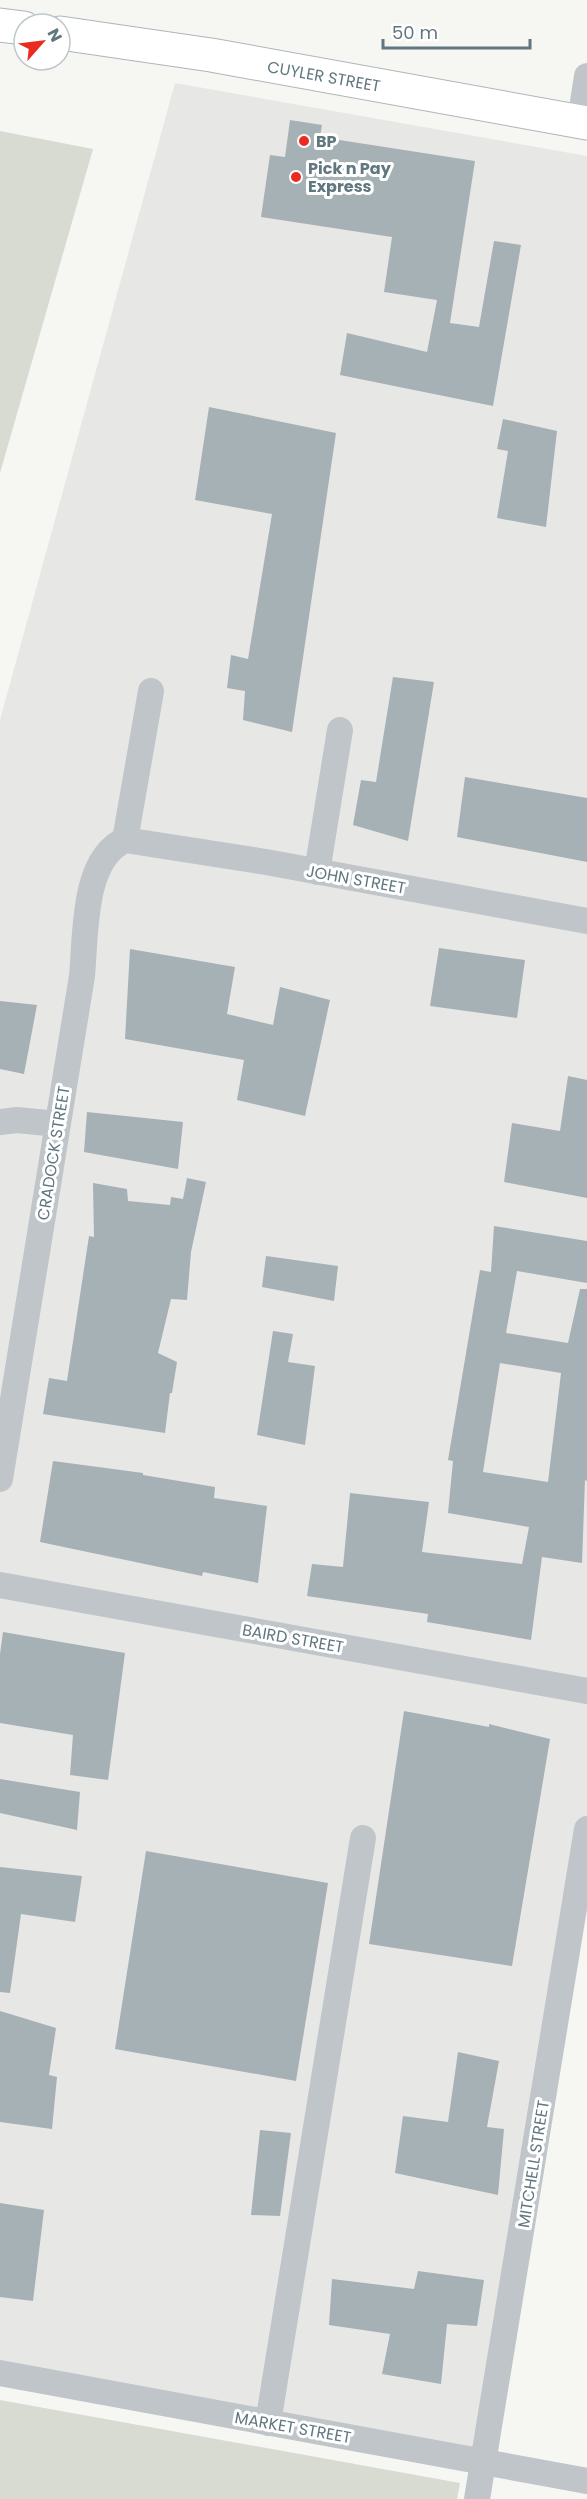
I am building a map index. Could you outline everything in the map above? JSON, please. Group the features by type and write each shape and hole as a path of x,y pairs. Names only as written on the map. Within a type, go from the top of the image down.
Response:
{"main road":[{"name":"CUYLER STREET","path":"72,35 129,42 583,122"}],"street":[{"path":"583,122 587,76"},
{"path":"124,840 151,691"},
{"path":"317,872 340,730"},
{"name":"JOHN STREET","path":"124,840 587,921"},
{"name":"CRADOCK STREET","path":"0,1479 82,976 87,923 96,870 113,845 124,840"},
{"path":"0,1122 16,1120 58,1124"},
{"name":"BAIRD STREET","path":"0,1585 587,1691"},
{"name":"MITCHELL STREET","path":"477,2499 587,1829"},
{"path":"268,2422 363,1838"},
{"name":"MARKET STREET","path":"0,2373 587,2481"}],"shaded area":[{"path":"175,83 587,156 587,1823 484,2462 0,2373 0,720"},
{"path":"0,131 93,149 0,473"},
{"path":"0,2400 460,2483 457,2499 0,2499"}],"building":[{"path":"290,120 322,125 320,137 475,161 450,323 479,327 494,241 521,245 493,406 340,375 347,333 427,352 437,300 384,292 392,237 261,217 270,155 285,157"},
{"path":"209,407 336,433 292,732 243,720 245,691 227,688 231,655 248,659 272,514 195,500"},
{"path":"503,419 557,431 546,527 497,518 508,451 497,449"},
{"path":"393,677 434,682 408,841 353,825 361,780 376,782"},
{"path":"465,777 587,798 587,862 457,837"},
{"path":"439,948 525,960 517,1018 430,1006"},
{"path":"130,949 235,967 227,1014 273,1025 280,987 330,1000 305,1116 237,1100 244,1060 125,1039"},
{"path":"0,1001 37,1005 24,1074 0,1069"},
{"path":"568,1076 587,1080 587,1198 504,1182 512,1123 560,1131"},
{"path":"87,1112 183,1122 178,1169 84,1152"},
{"path":"187,1178 206,1182 191,1252 187,1300 171,1299 158,1353 177,1362 165,1433 43,1414 49,1378 67,1381 89,1236 94,1237 93,1183 127,1189 128,1201 170,1205 171,1197 183,1199"},
{"path":"494,1226 587,1241 587,1283 517,1271 506,1333 568,1343 580,1289 587,1289 587,1481 585,1480 582,1563 542,1557 531,1640 427,1622 428,1614 307,1596 312,1564 343,1567 350,1493 429,1502 422,1552 522,1564 529,1527 448,1513 453,1461 448,1460 480,1270 491,1272","holes":["500,1363 561,1373 548,1482 483,1472"]},
{"path":"266,1256 338,1266 334,1301 262,1287"},
{"path":"273,1331 293,1334 288,1362 315,1366 305,1445 257,1435"},
{"path":"53,1461 143,1473 143,1475 215,1487 214,1498 267,1506 258,1583 203,1572 202,1576 40,1542"},
{"path":"3,1632 125,1653 108,1780 70,1775 73,1735 0,1723 0,1654"},
{"path":"404,1711 489,1727 489,1724 550,1739 512,1966 369,1944"},
{"path":"0,1779 80,1792 77,1830 0,1813"},
{"path":"146,1851 328,1883 296,2081 115,2049"},
{"path":"0,1867 82,1876 75,1922 21,1914 10,1993 0,1992"},
{"path":"0,2011 56,2028 49,2075 57,2077 52,2129 0,2122"},
{"path":"458,2052 499,2061 487,2127 504,2129 498,2195 395,2173 403,2116 448,2122"},
{"path":"260,2130 291,2133 280,2216 251,2215"},
{"path":"0,2203 44,2210 33,2301 0,2297"},
{"path":"418,2271 484,2280 477,2326 447,2324 441,2384 382,2374 390,2334 329,2325 332,2279 414,2289"}],"place":[{"name":"BP","path":"304,141"},
{"name":"Pick n Pay Express","path":"296,177"}]}
